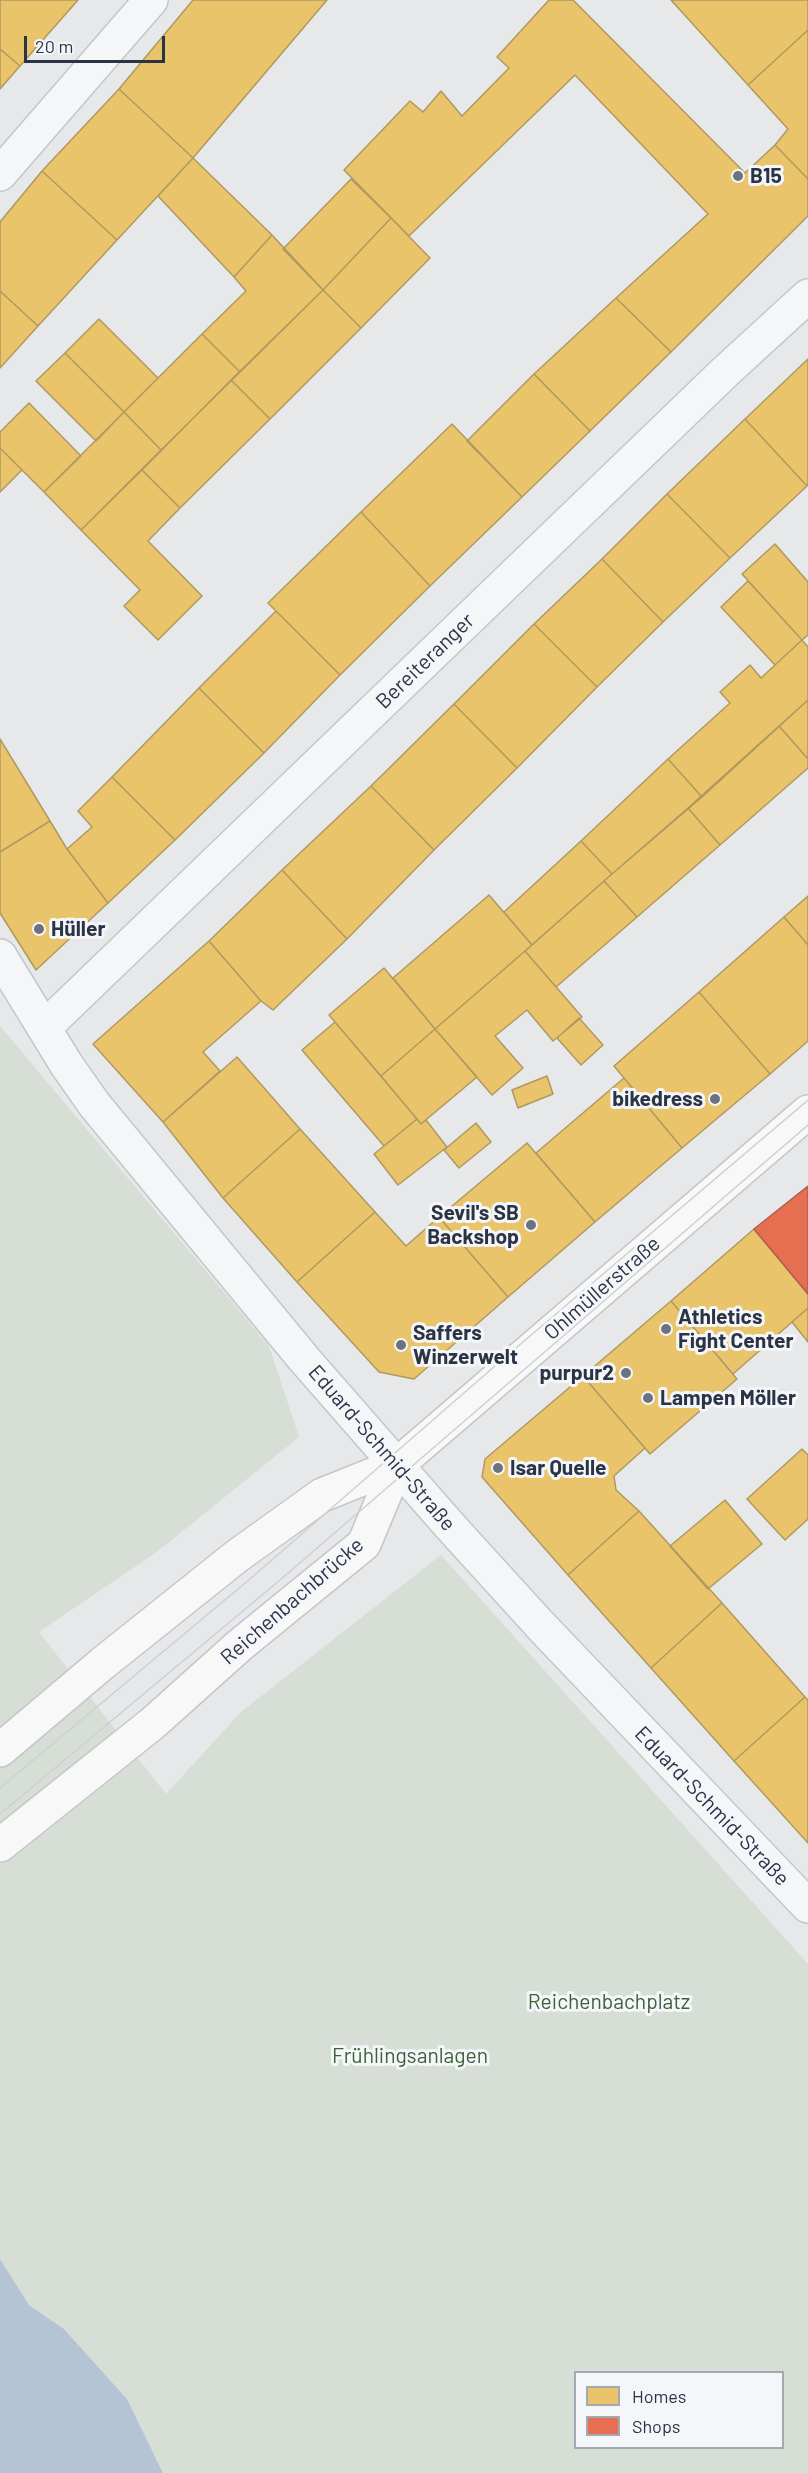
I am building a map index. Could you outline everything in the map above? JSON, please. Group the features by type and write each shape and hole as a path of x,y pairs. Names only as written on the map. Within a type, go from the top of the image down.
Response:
{"main road":[{"name":"Ohlmüllerstraße","path":"397,1465 808,1112"},
{"path":"0,1750 103,1663 237,1556 322,1495 397,1465"},
{"name":"Reichenbachbrücke","path":"0,1845 153,1723 240,1645 364,1544 397,1465"}],"street":[{"path":"0,174 151,0"},
{"name":"Bereiteranger","path":"45,1028 725,372 808,296"},
{"name":"Eduard-Schmid-Straße","path":"0,956 94,1104 304,1359 541,1626 808,1906"}],"green space":[{"name":"Frühlingsanlagen","path":"0,1026 269,1346 299,1437 158,1551 39,1632 166,1794 241,1712 441,1555 808,1964 808,2473 163,2473 127,2399 64,2329 29,2305 0,2259"}],"water":[{"path":"0,2259 29,2305 64,2329 127,2399 163,2473 0,2473"}],"building: Homes":[{"path":"0,0 78,0 20,66 0,49"},
{"path":"193,0 327,0 193,158 119,89"},
{"name":"B15","path":"549,0 573,0 745,173 775,145 808,179 808,216 671,352 616,298 708,214 575,75 409,236 344,170 410,101 423,112 441,91 462,116 509,68 497,57"},
{"path":"671,0 808,0 808,30 748,85"},
{"path":"808,30 808,179 775,145 788,129 748,85"},
{"path":"0,49 20,66 0,89"},
{"path":"119,89 193,158 117,240 42,171"},
{"path":"193,158 272,235 234,277 158,196"},
{"path":"42,171 117,240 38,326 0,291 0,222"},
{"path":"351,179 391,218 323,290 283,249"},
{"path":"391,218 430,258 361,328 323,290"},
{"path":"272,235 323,290 240,372 202,334 246,291 234,277"},
{"path":"323,290 361,328 270,419 231,380"},
{"path":"0,291 38,326 0,368"},
{"path":"616,298 671,352 590,431 534,374"},
{"path":"99,319 158,378 124,412 65,353"},
{"path":"202,334 240,372 161,450 124,412"},
{"path":"65,353 124,412 96,441 36,381"},
{"path":"808,359 808,484 807,486 745,419"},
{"path":"534,374 590,431 522,497 467,441"},
{"path":"231,380 270,419 180,508 142,470"},
{"path":"29,403 81,456 44,492 0,448 0,432"},
{"path":"124,412 161,450 81,530 44,492"},
{"path":"745,419 807,486 730,558 667,494"},
{"path":"452,424 522,497 430,586 361,512"},
{"path":"0,448 22,470 0,492"},
{"path":"142,470 180,508 148,541 202,596 158,640 124,606 140,590 81,530"},
{"path":"667,494 730,558 663,622 602,559"},
{"path":"361,512 430,586 340,675 268,603"},
{"path":"775,544 808,582 808,635 802,640 742,574"},
{"path":"602,559 663,622 597,687 534,624"},
{"path":"748,581 802,640 775,665 721,607"},
{"path":"276,611 340,675 264,753 199,688"},
{"path":"534,624 597,687 517,768 454,704"},
{"path":"802,640 808,647 808,700 702,797 668,759 730,703 720,692 750,665 761,678"},
{"path":"199,688 264,753 175,840 112,777"},
{"path":"808,700 808,759 779,726"},
{"path":"454,704 517,768 434,850 371,786"},
{"path":"779,726 808,759 808,768 720,845 688,808"},
{"path":"0,739 50,821 0,852"},
{"path":"668,759 702,797 612,874 581,841"},
{"path":"112,777 175,840 108,903 67,849 92,827 78,811"},
{"path":"371,786 434,850 347,939 282,870"},
{"path":"688,808 720,845 637,917 604,881"},
{"path":"50,821 67,849 108,903 36,970 0,913 0,852"},
{"path":"581,841 612,874 532,945 504,912"},
{"path":"282,870 347,939 273,1010 261,1001 209,941"},
{"path":"604,881 637,917 556,987 525,951"},
{"path":"489,895 532,945 435,1029 393,978"},
{"path":"808,896 808,945 784,917"},
{"path":"784,917 808,945 808,1041 770,1074 699,992"},
{"path":"209,941 261,1001 203,1052 220,1071 163,1122 93,1044"},
{"path":"525,951 582,1017 553,1041 527,1010 495,1036 523,1068 492,1095 435,1029"},
{"path":"384,968 435,1029 381,1076 329,1015"},
{"path":"699,992 770,1074 682,1148 614,1066"},
{"path":"579,1018 603,1045 581,1065 557,1038"},
{"path":"335,1022 417,1119 384,1146 302,1050"},
{"path":"435,1029 477,1077 421,1124 381,1076"},
{"path":"237,1057 300,1129 223,1198 163,1122"},
{"path":"547,1076 553,1094 518,1108 512,1090"},
{"path":"624,1078 682,1148 595,1222 536,1153"},
{"path":"417,1119 421,1124 426,1120 447,1147 398,1185 374,1154"},
{"path":"476,1123 491,1142 459,1168 444,1150"},
{"path":"300,1129 375,1212 297,1282 223,1198"},
{"path":"527,1143 595,1222 508,1297 439,1217"},
{"path":"375,1212 406,1246 439,1217 508,1297 414,1379 379,1372 297,1282"},
{"path":"754,1229 808,1294 808,1308 733,1374 671,1301"},
{"path":"671,1301 737,1379 650,1454 583,1376"},
{"path":"808,1308 808,1342 792,1322"},
{"path":"583,1376 645,1448 614,1476 616,1490 639,1511 568,1575 482,1477 485,1459"},
{"path":"802,1449 808,1455 808,1519 785,1540 747,1499"},
{"path":"725,1500 762,1544 708,1589 670,1546"},
{"path":"639,1511 722,1603 651,1668 568,1575"},
{"path":"722,1603 805,1697 734,1761 651,1668"},
{"path":"805,1697 808,1700 808,1843 734,1761"}],"building: Shops":[{"path":"808,1186 808,1294 754,1229"}],"tram line":[{"path":"0,1788 250,1579 510,1353 808,1100"},
{"path":"0,1814 280,1580 808,1125"}],"place":[{"name":"B15","path":"738,176"},
{"name":"Hüller","path":"39,929"},
{"name":"bikedress","path":"715,1099"},
{"name":"Sevil's SB Backshop","path":"531,1225"},
{"name":"Athletics Fight Center","path":"666,1329"},
{"name":"Saffers Winzerwelt","path":"401,1345"},
{"name":"purpur2","path":"626,1373"},
{"name":"Lampen Möller","path":"648,1398"},
{"name":"Isar Quelle","path":"498,1468"}],"park label":[{"name":"Reichenbachplatz","path":"609,2002"}]}
